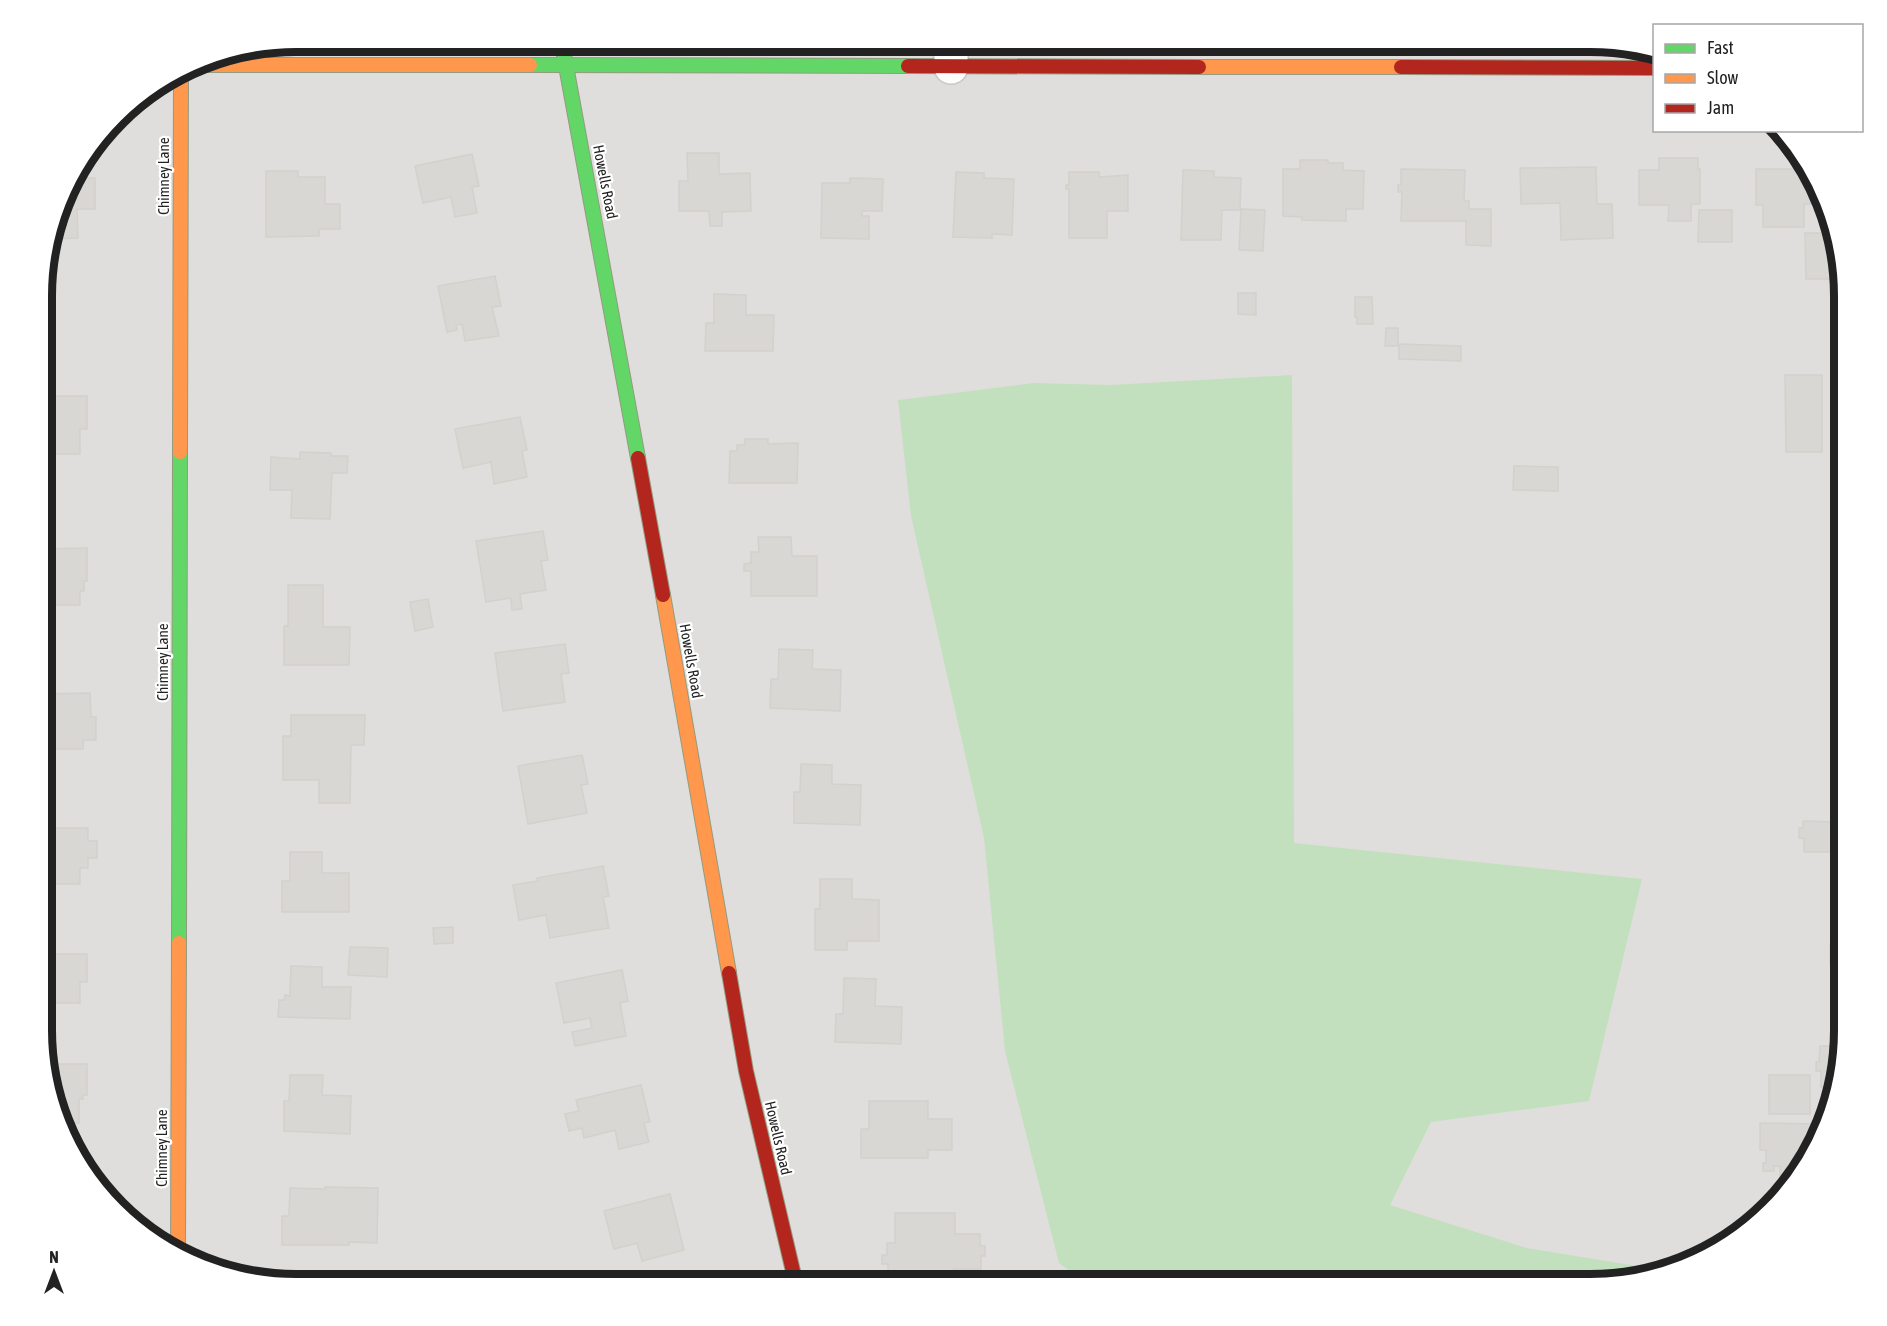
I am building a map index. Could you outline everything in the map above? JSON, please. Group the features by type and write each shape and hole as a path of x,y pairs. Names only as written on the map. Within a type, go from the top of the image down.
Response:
{"street":[{"name":"Howells Road","path":"564,52 626,388 746,1071 794,1274"},
{"path":"218,65 566,64 951,55 1653,68"},
{"name":"Chimney Lane","path":"178,1243 181,82"}],"shaded area":[{"path":"297,52 1590,52 1653,61 1653,132 1770,132 1793,161 1816,203 1830,249 1834,281 1834,1045 1830,1077 1822,1108 1802,1151 1784,1178 1763,1202 1739,1223 1712,1241 1684,1255 1638,1269 1590,1274 297,1274 249,1269 218,1261 175,1241 148,1223 113,1190 85,1151 65,1108 57,1077 53,1045 53,281 57,249 71,203 94,161 124,124 161,94 203,71 233,61"}],"green space":[{"path":"1292,375 1294,843 1642,879 1589,1101 1431,1122 1390,1205 1527,1248 1645,1267 1590,1274 1074,1274 1059,1263 1005,1051 984,838 911,516 898,400 1033,383 1111,385"}],"building":[{"path":"687,153 719,153 719,174 750,173 751,211 722,212 722,226 710,226 709,211 679,211 679,181 688,181"},
{"path":"472,154 479,186 472,187 477,213 455,217 451,197 423,203 415,166"},
{"path":"1659,158 1698,158 1700,204 1691,204 1691,221 1668,221 1669,205 1639,205 1639,170 1659,170"},
{"path":"1300,160 1328,160 1328,163 1343,163 1343,170 1364,171 1363,209 1346,209 1346,221 1302,220 1302,217 1283,216 1283,169 1300,169"},
{"path":"1596,167 1597,204 1612,204 1613,238 1561,240 1560,203 1521,204 1520,168"},
{"path":"1401,169 1465,170 1464,201 1469,201 1469,209 1491,209 1491,246 1466,245 1466,221 1401,221 1402,192 1398,192 1398,185 1401,185"},
{"path":"1756,169 1798,169 1819,211 1814,211 1814,204 1804,204 1804,227 1763,227 1763,205 1756,205"},
{"path":"1183,170 1214,171 1214,177 1241,178 1240,210 1222,210 1221,240 1181,240"},
{"path":"266,171 298,171 298,177 325,177 325,204 340,204 340,229 319,229 319,236 266,237"},
{"path":"956,172 984,173 984,178 1014,179 1012,235 992,234 992,238 953,237"},
{"path":"1069,172 1099,172 1099,177 1128,175 1128,211 1107,211 1107,238 1069,238 1069,189 1066,189 1066,185 1069,185"},
{"path":"84,178 95,178 95,209 77,209 78,238 60,239 65,218"},
{"path":"850,178 883,179 882,211 862,211 862,216 869,216 869,239 821,238 822,183 850,183"},
{"path":"1241,209 1265,210 1263,251 1239,250"},
{"path":"1699,210 1732,210 1732,242 1698,242"},
{"path":"1805,233 1826,233 1834,279 1806,279"},
{"path":"495,276 501,306 492,307 499,336 465,341 462,324 456,325 457,330 447,332 438,286"},
{"path":"1238,293 1256,293 1256,315 1238,314"},
{"path":"714,294 746,295 746,315 774,315 773,351 705,351 706,323 714,323"},
{"path":"1355,297 1372,297 1373,324 1357,324"},
{"path":"1386,328 1398,328 1398,346 1385,346"},
{"path":"1399,344 1461,346 1461,361 1399,359"},
{"path":"1785,375 1822,375 1822,452 1786,452"},
{"path":"53,396 87,396 87,429 80,429 80,454 53,454"},
{"path":"520,417 527,450 522,451 527,477 494,484 491,462 463,468 455,429"},
{"path":"745,439 768,439 768,444 798,443 797,483 729,483 730,451 737,451 737,445 745,445"},
{"path":"300,452 348,456 347,473 332,473 330,519 291,518 292,490 270,490 271,457 300,459"},
{"path":"1514,466 1558,467 1558,491 1513,490"},
{"path":"543,531 548,560 541,561 546,590 520,594 522,609 512,610 511,598 486,602 476,541"},
{"path":"758,537 791,537 792,556 817,556 817,596 751,596 751,571 744,571 744,564 751,563 751,552 759,552"},
{"path":"87,548 87,581 84,581 84,591 80,591 80,605 53,605 53,549"},
{"path":"288,585 323,585 323,627 350,627 349,665 284,665 284,626 288,626"},
{"path":"428,599 433,627 415,631 410,602"},
{"path":"565,644 569,673 561,674 565,702 503,711 495,653"},
{"path":"779,649 813,650 812,669 841,670 840,711 770,708 771,679 778,679"},
{"path":"90,693 91,717 96,717 96,740 83,740 83,749 53,749 53,694"},
{"path":"291,715 365,715 364,745 351,745 350,803 319,803 319,780 283,780 283,736 291,736"},
{"path":"582,755 588,784 581,785 587,813 528,824 518,766"},
{"path":"801,764 832,765 832,784 861,785 860,825 794,823 794,792 800,792"},
{"path":"1803,821 1834,822 1834,852 1804,852 1804,838 1799,838 1799,828 1803,828"},
{"path":"53,828 88,828 88,841 97,841 97,858 88,858 88,868 80,868 80,884 53,884"},
{"path":"290,852 322,852 322,873 349,873 349,912 282,912 282,881 290,881"},
{"path":"603,866 609,896 603,897 609,928 550,938 546,915 519,920 513,885 538,881 537,878"},
{"path":"820,879 852,879 852,899 879,900 879,941 847,941 847,950 815,950 815,909 820,909"},
{"path":"453,927 453,943 434,944 433,928"},
{"path":"1830,944 1834,944 1834,971 1833,965 1830,965"},
{"path":"350,947 388,948 387,977 348,975"},
{"path":"53,954 87,954 87,982 80,982 80,1003 53,1003"},
{"path":"291,966 322,967 322,987 351,987 350,1019 278,1017 279,1000 284,1000 285,995 290,996"},
{"path":"622,970 628,1001 620,1003 626,1036 575,1046 572,1032 592,1028 590,1018 564,1023 556,983"},
{"path":"844,978 876,979 875,1006 902,1007 901,1044 835,1042 836,1014 843,1014"},
{"path":"1820,1046 1834,1046 1828,1087 1821,1087 1821,1071 1816,1071"},
{"path":"55,1064 87,1064 87,1095 79,1099 79,1123 71,1123 61,1093"},
{"path":"290,1075 323,1075 322,1095 351,1096 350,1134 284,1131 284,1101 289,1101"},
{"path":"1769,1075 1810,1075 1810,1114 1769,1114"},
{"path":"641,1085 650,1122 644,1123 649,1142 619,1149 615,1130 584,1138 582,1128 569,1131 565,1114 579,1111 576,1100"},
{"path":"869,1101 928,1101 928,1119 952,1119 952,1150 928,1150 928,1158 861,1158 861,1129 869,1129"},
{"path":"1760,1123 1811,1124 1811,1133 1802,1151 1780,1183 1780,1166 1774,1166 1774,1171 1763,1171 1763,1163 1766,1163 1766,1150 1760,1150"},
{"path":"325,1187 378,1188 377,1243 282,1245 282,1216 289,1216 290,1188 325,1189"},
{"path":"670,1194 684,1250 642,1261 637,1243 614,1249 604,1211"},
{"path":"895,1213 955,1213 955,1234 980,1234 980,1246 985,1246 985,1256 981,1256 981,1269 954,1269 954,1273 888,1274 888,1264 882,1264 882,1255 887,1255 887,1243 895,1243"}],"traffic: fast":[{"path":"563,52 638,458"},
{"path":"530,65 908,66"},
{"path":"179,943 180,452"}],"traffic: slow":[{"path":"218,65 530,65"},
{"path":"1199,67 1401,67"},
{"path":"180,452 181,82"},
{"path":"663,595 729,973"},
{"path":"178,1243 179,943"}],"traffic: jam":[{"path":"908,66 1199,67"},
{"path":"1401,67 1653,68"},
{"path":"638,458 663,595"},
{"path":"729,973 746,1071 794,1274"}]}
